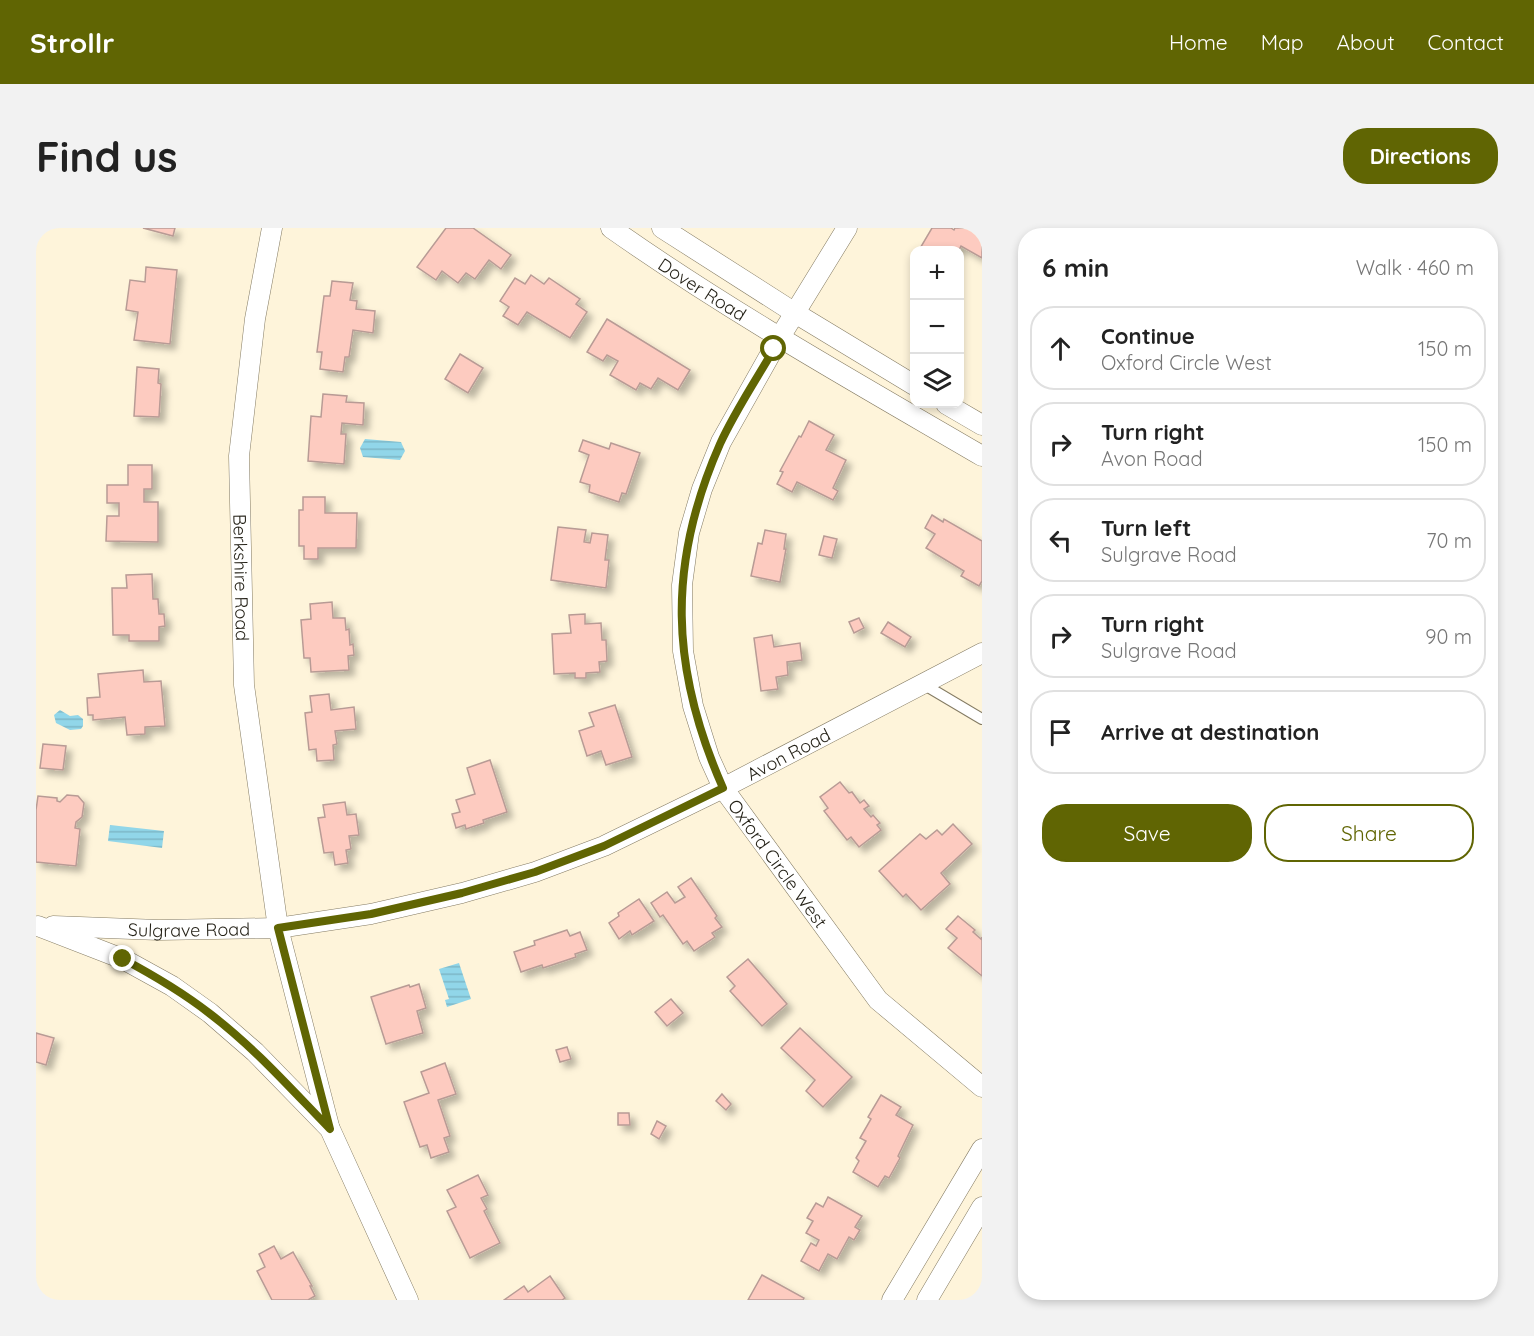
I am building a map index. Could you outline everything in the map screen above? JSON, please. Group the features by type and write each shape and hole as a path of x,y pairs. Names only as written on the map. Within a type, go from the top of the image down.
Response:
{"street":[{"name":"Berkshire Road","path":"272,228 255,319 239,456 244,685 278,928"},
{"name":"Dover Road","path":"611,228 780,338 982,456"},
{"name":"Dover Road","path":"662,228 795,314 910,381"},
{"name":"Oxford Circle West","path":"847,228 780,338 721,442 702,489 689,532 681,585 683,651 693,706 709,757 723,788 878,1000 982,1087"},
{"path":"953,408 982,425"},
{"name":"Avon Road","path":"278,928 371,914 462,893 535,872 604,846 723,788 982,653"},
{"name":"Sulgrave Road","path":"37,926 159,930 278,928 330,1129 408,1300"},
{"name":"Sulgrave Road","path":"37,926 123,959 172,986 210,1013 255,1052 330,1129"},
{"path":"892,1300 982,1149"},
{"path":"927,1300 982,1207"}],"lane":[{"path":"923,684 982,719"}],"water":[{"path":"365,439 401,442 405,451 400,460 363,457 360,448"},
{"path":"60,710 70,716 78,715 83,719 81,729 70,730 56,723 54,715"},
{"path":"110,825 164,831 162,848 108,841"},
{"path":"459,963 471,999 447,1007 445,1000 449,999 439,969"}],"building":[{"path":"143,228 175,228 173,236"},
{"path":"446,228 473,228 511,255 501,269 489,260 475,279 466,273 458,283 442,271 436,280 417,267"},
{"path":"932,228 954,230 955,228 968,228 982,236 982,258 964,246 921,246"},
{"path":"146,267 177,270 170,344 134,340 138,312 126,310 130,280 145,282"},
{"path":"531,275 544,284 549,278 580,299 576,304 587,312 570,338 527,312 518,325 503,316 509,307 500,301 515,278 525,284"},
{"path":"332,281 353,283 350,300 357,301 356,309 375,311 373,333 353,330 349,357 345,357 343,372 320,369 322,352 317,352 324,296 330,296"},
{"path":"607,319 690,370 678,390 658,378 651,389 640,383 636,390 610,375 618,361 607,355 603,361 587,352"},
{"path":"460,354 483,368 468,393 445,379"},
{"path":"137,367 159,369 158,383 161,384 159,417 134,416"},
{"path":"323,394 347,396 346,402 364,403 363,425 342,423 341,434 346,434 344,464 308,461 311,416 321,417"},
{"path":"809,421 834,435 826,450 846,460 833,488 838,491 833,500 797,482 792,492 777,484 783,472 780,471"},
{"path":"583,440 609,449 611,443 640,453 626,494 622,493 619,502 589,492 590,485 580,482 589,455 579,451"},
{"path":"128,465 152,465 152,489 144,489 144,502 158,502 158,542 106,541 107,516 119,516 119,503 107,503 107,485 128,485"},
{"path":"303,497 325,497 325,513 357,513 356,548 318,548 318,559 304,559 304,546 299,546 299,510 303,510"},
{"path":"932,515 943,522 944,519 982,541 982,581 979,586 961,576 964,571 926,548 935,534 925,528"},
{"path":"558,527 586,530 584,542 590,543 592,533 608,535 605,560 609,560 606,588 551,580"},
{"path":"765,530 786,534 784,549 786,549 780,582 751,576 758,543 762,544"},
{"path":"824,536 837,539 832,558 819,555"},
{"path":"152,574 153,599 158,599 159,614 164,614 165,626 159,627 159,641 129,641 129,635 113,635 112,588 127,588 126,575"},
{"path":"332,602 333,618 345,618 346,630 349,629 350,645 353,644 354,655 348,656 349,670 311,672 310,658 304,658 301,620 311,619 310,604"},
{"path":"585,614 585,624 601,623 602,640 606,640 607,661 599,662 600,672 586,673 586,678 575,678 575,673 554,674 552,634 571,633 569,615"},
{"path":"859,618 864,628 854,633 849,622"},
{"path":"888,622 911,637 905,647 881,633"},
{"path":"772,635 774,647 800,643 802,660 787,662 788,675 776,677 778,689 761,691 754,638"},
{"path":"143,670 144,682 161,681 165,726 145,727 145,734 127,735 125,717 93,720 93,715 88,715 87,698 100,697 98,674"},
{"path":"329,694 331,710 354,707 356,729 335,731 337,744 333,745 334,760 317,761 316,749 309,750 305,713 312,712 310,696"},
{"path":"615,705 632,757 606,765 601,751 587,756 579,731 594,726 589,713"},
{"path":"43,744 66,746 63,770 40,768"},
{"path":"490,760 507,812 483,820 484,823 466,829 465,825 456,828 452,814 460,812 456,800 475,794 467,768"},
{"path":"840,782 860,803 864,800 869,806 864,809 880,823 877,825 881,830 859,847 851,837 847,840 824,811 828,808 820,797"},
{"path":"67,795 78,796 84,803 82,817 76,822 75,828 80,829 76,866 36,862 38,796 57,798 60,802"},
{"path":"345,802 347,815 356,814 359,835 349,836 351,849 346,850 348,863 335,865 333,852 324,853 318,818 325,817 323,805"},
{"path":"953,824 972,844 941,873 950,884 921,910 906,894 903,897 879,871 920,834 926,839 937,830 942,835"},
{"path":"691,878 722,927 712,933 715,937 694,951 687,941 683,944 663,915 660,917 651,903 667,892 675,903 685,897 678,887"},
{"path":"639,899 654,921 632,935 630,931 619,939 609,923 619,916 618,913"},
{"path":"958,916 975,930 973,932 981,939 982,937 982,976 948,948 957,938 946,929"},
{"path":"567,930 570,936 580,932 587,950 575,954 576,957 543,968 542,965 521,972 514,952 535,945 534,941"},
{"path":"748,959 787,1004 762,1026 730,991 735,986 727,977"},
{"path":"419,984 426,1008 417,1011 423,1033 386,1044 371,997"},
{"path":"671,999 683,1013 667,1026 655,1012"},
{"path":"800,1028 852,1077 823,1107 806,1091 815,1080 781,1048"},
{"path":"36,1033 54,1038 46,1065 36,1062"},
{"path":"567,1047 571,1059 560,1062 556,1050"},
{"path":"445,1063 456,1094 438,1100 450,1136 444,1138 449,1152 431,1158 427,1145 420,1147 404,1102 429,1093 421,1072"},
{"path":"722,1094 731,1104 726,1110 716,1101"},
{"path":"881,1095 901,1107 896,1115 913,1125 889,1178 885,1176 878,1187 853,1172 859,1161 856,1158 866,1141 860,1138 871,1119 868,1117"},
{"path":"618,1113 629,1113 630,1125 618,1125"},
{"path":"657,1121 666,1126 659,1139 651,1134"},
{"path":"478,1175 488,1195 481,1198 487,1209 484,1211 500,1243 470,1258 447,1211 456,1207 447,1190"},
{"path":"828,1197 862,1216 855,1227 860,1230 854,1240 849,1237 837,1259 828,1254 819,1271 801,1261 811,1243 816,1246 819,1240 806,1233 813,1221 807,1218 816,1203 823,1207"},
{"path":"274,1246 281,1259 293,1252 315,1296 308,1300 272,1300 257,1271 265,1267 259,1254"},
{"path":"762,1275 804,1298 803,1300 748,1300"},
{"path":"550,1276 565,1298 562,1300 504,1300 524,1286 528,1292"}],"route":[{"path":"123,959 172,986 210,1013 255,1052 330,1129 278,928 371,914 462,893 535,872 604,846 723,788 709,757 693,706 683,651 681,585 689,532 702,489 721,442 774,349"}]}
